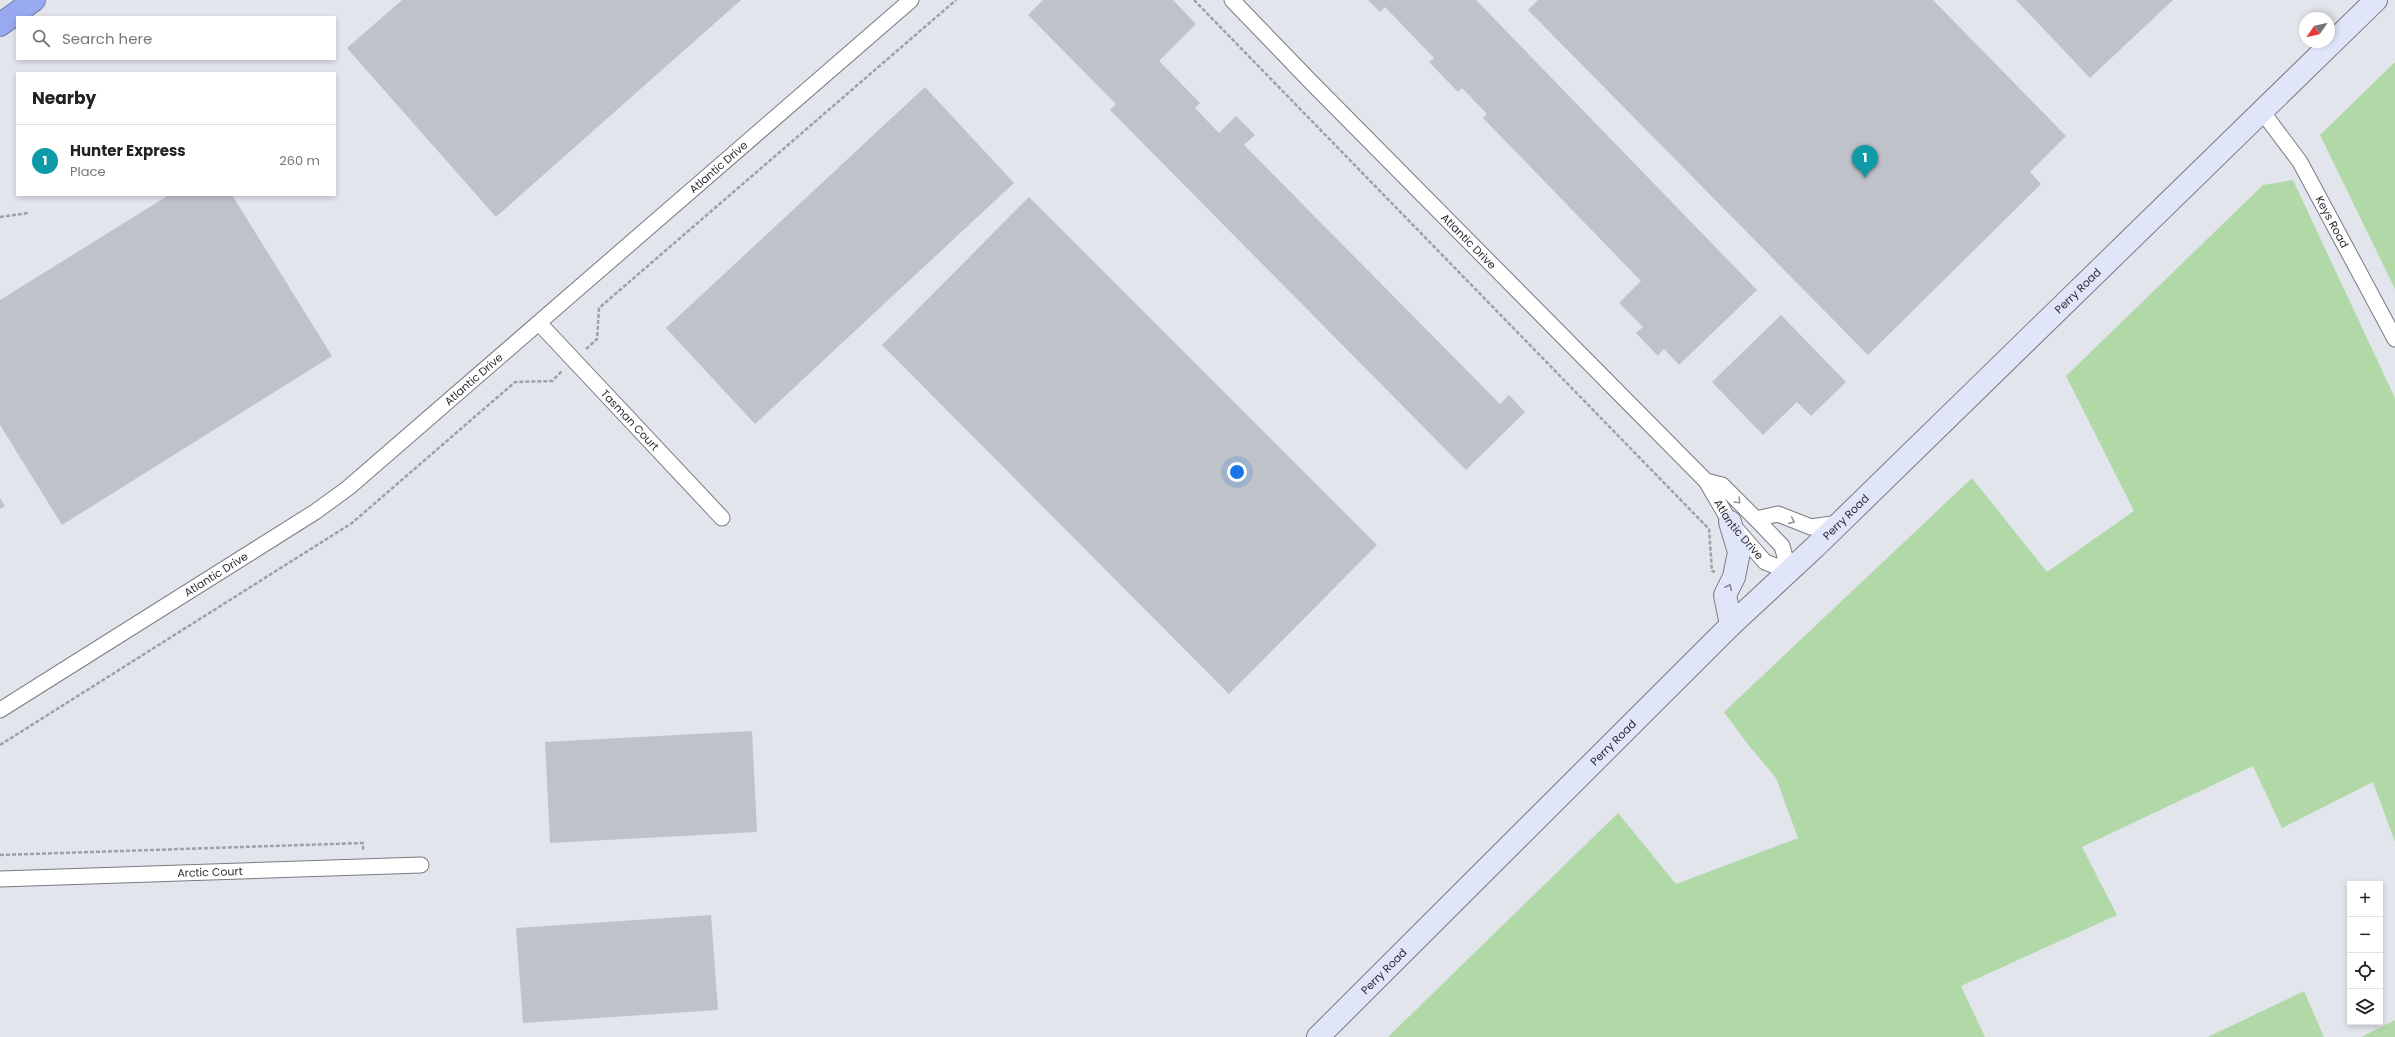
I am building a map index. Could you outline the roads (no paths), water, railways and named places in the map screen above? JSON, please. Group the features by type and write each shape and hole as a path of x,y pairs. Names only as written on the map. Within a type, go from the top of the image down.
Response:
{"highway":[{"path":"0,25 34,0"}],"main road":[{"name":"Perry Road","path":"1318,1037 1731,625 1839,523 2261,110 2376,0"},
{"path":"1730,522 1739,552 1734,577 1725,595 1731,625"}],"street":[{"name":"Atlantic Drive","path":"0,710 315,512 348,488 911,0"},
{"name":"Atlantic Drive","path":"1232,0 1316,88 1706,482 1730,522 1765,562 1789,571"},
{"name":"Keys Road","path":"2261,110 2300,162 2395,339"},
{"name":"Tasman Court","path":"539,323 722,518"},
{"name":"Atlantic Drive","path":"1706,482 1722,485 1756,518 1782,546 1789,571"},
{"name":"Atlantic Drive","path":"1756,518 1778,514 1811,527 1839,523"},
{"name":"Arctic Court","path":"0,879 421,865"}],"place":[{"name":"Hunter Express","path":"1865,178"}]}
